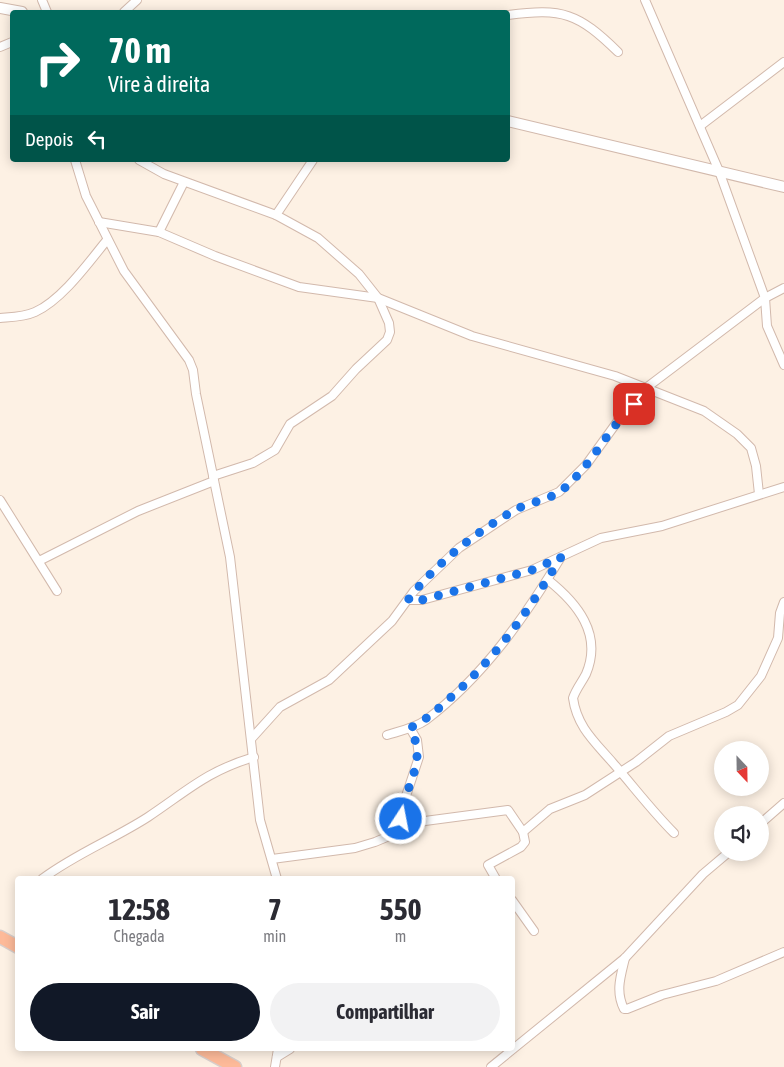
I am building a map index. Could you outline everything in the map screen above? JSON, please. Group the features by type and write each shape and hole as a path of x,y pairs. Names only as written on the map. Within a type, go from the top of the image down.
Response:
{"highway":[{"path":"0,937 15,943"},
{"path":"206,1051 236,1067"}],"street":[{"path":"126,10 137,0"},
{"path":"645,0 719,171 765,298 767,326 784,365"},
{"path":"510,15 546,12 573,17 583,21 618,52"},
{"path":"700,126 784,62"},
{"path":"510,120 784,186"},
{"path":"76,162 86,196 124,271 189,360 193,370 196,394 230,558 260,820 276,876"},
{"path":"39,561 138,511 253,463 275,450 290,424 332,396 356,369 387,340 390,332 390,323 378,298 359,274 318,238 276,215 184,182 143,162"},
{"path":"276,215 312,162"},
{"path":"159,232 184,182"},
{"path":"99,222 159,232 215,256 299,287 378,298 472,336 614,376 704,411 746,441 754,454 760,494"},
{"path":"0,318 17,317 36,312 68,286 108,240"},
{"path":"252,738 280,707 329,680 392,621 434,570 459,548 516,510 559,492 586,465 620,418 646,388 765,298 784,288"},
{"path":"408,600 422,600 532,570 602,538 662,526 784,487"},
{"path":"0,500 57,592"},
{"path":"387,735 425,721 466,684 516,628 561,557"},
{"path":"548,580 568,596 578,608 591,644 586,674 573,698 579,721 585,732 653,813 674,833"},
{"path":"524,832 550,809 585,795 669,736 733,709 745,699 761,676 778,638 780,612 784,602"},
{"path":"400,830 402,808 419,756 417,740 410,728"},
{"path":"47,876 148,817 204,777 227,765 254,757"},
{"path":"769,816 784,803"},
{"path":"272,858 355,848 375,842 425,821 503,809 512,814 524,832 525,842 521,847 488,865 493,876"},
{"path":"515,1047 625,958 703,874 718,861"},
{"path":"515,904 534,931"},
{"path":"625,958 619,987 621,1004 627,1009 662,995 716,981 784,952"},
{"path":"275,1067 278,1051"},
{"path":"277,1058 287,1051"},
{"path":"491,1067 511,1051"}],"route":[{"path":"401,819 402,808 419,756 417,740 410,728 425,721 466,684 495,653 516,628 561,557 532,570 422,600 408,600 434,570 459,548 516,510 559,492 586,465 601,447 620,418 634,404"}]}
